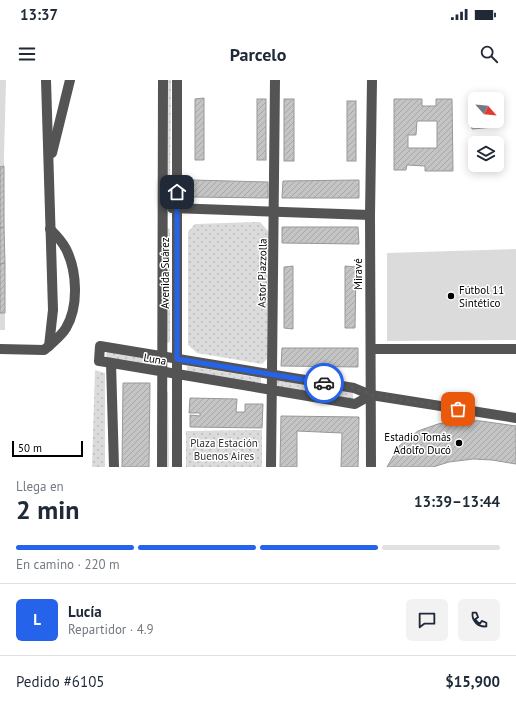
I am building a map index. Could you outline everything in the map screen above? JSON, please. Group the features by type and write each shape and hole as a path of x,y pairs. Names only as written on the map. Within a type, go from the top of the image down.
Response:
{"street":[{"path":"46,80 53,310 49,346"},
{"path":"48,167 70,80"},
{"name":"Avenida Suárez","path":"162,467 164,207 163,80"},
{"name":"Avenida Suárez","path":"177,80 177,467"},
{"name":"Astor Piazzolla","path":"271,467 273,391 275,80"},
{"name":"Miravé","path":"371,467 370,215 372,80"},
{"path":"164,207 274,210 370,215"},
{"path":"0,349 44,350 66,329 72,317 75,304 73,274 66,249 50,229"},
{"name":"Luna","path":"371,395 355,404 99,361 100,346 354,388 371,395 516,418"},
{"path":"370,349 516,349"},
{"path":"111,363 114,467"}],"green space":[{"path":"0,80 6,80 4,157 5,330 0,330"},
{"path":"168,80 171,80 170,191 168,193"},
{"path":"260,222 269,232 267,359 262,364 197,353 188,345 188,232 195,224"},
{"path":"167,228 170,229 170,342 167,343"},
{"name":"Fútbol 11 Sintético","path":"516,249 516,340 387,341 387,253"},
{"path":"107,351 154,359 154,367 106,358"},
{"path":"187,366 261,378 261,385 187,374"},
{"path":"95,370 105,373 105,467 92,467"},
{"path":"274,379 353,393 353,400 274,386"},
{"path":"168,391 169,467 166,467 167,392"},
{"name":"Plaza Estación Buenos Aires","path":"262,430 262,467 186,467 186,431"}],"building":[{"path":"204,98 204,160 195,160 195,99"},
{"path":"257,99 266,99 266,160 257,160"},
{"path":"284,99 294,99 294,161 284,161"},
{"path":"394,99 422,99 422,106 436,106 436,99 452,99 453,171 425,171 425,166 407,165 406,170 394,170","holes":["417,121 437,121 437,148 408,148 408,135 416,135"]},
{"path":"347,101 356,101 356,161 347,161"},
{"path":"4,166 4,227 0,228 0,167"},
{"path":"192,180 268,182 268,198 191,197"},
{"path":"359,180 359,198 282,198 283,181"},
{"path":"4,227 5,263 0,264 0,228"},
{"path":"282,227 358,227 359,244 282,243"},
{"path":"5,263 5,313 0,313 0,264"},
{"path":"293,266 293,329 284,328 284,267"},
{"path":"345,266 356,267 355,328 345,328"},
{"path":"282,348 358,348 358,367 281,366"},
{"path":"123,383 150,383 149,467 122,467"},
{"path":"190,398 237,399 236,412 245,412 245,404 263,404 262,428 190,427 190,415 200,416 200,413 189,413"},
{"path":"281,416 359,417 358,467 341,467 342,433 297,431 297,467 280,467"},
{"name":"Estadio Tomás Adolfo Ducó","path":"458,420 481,421 516,426 516,464 492,460 473,459 449,462 433,467 387,467 399,446 418,431 438,424"}],"way so far":[{"path":"324,383 354,388 371,395 458,409"}],"place":[{"name":"Fútbol 11 Sintético","path":"451,296"},
{"name":"Estadio Tomás Adolfo Ducó","path":"459,443"}],"route":[{"path":"177,192 177,359 324,383"}]}
